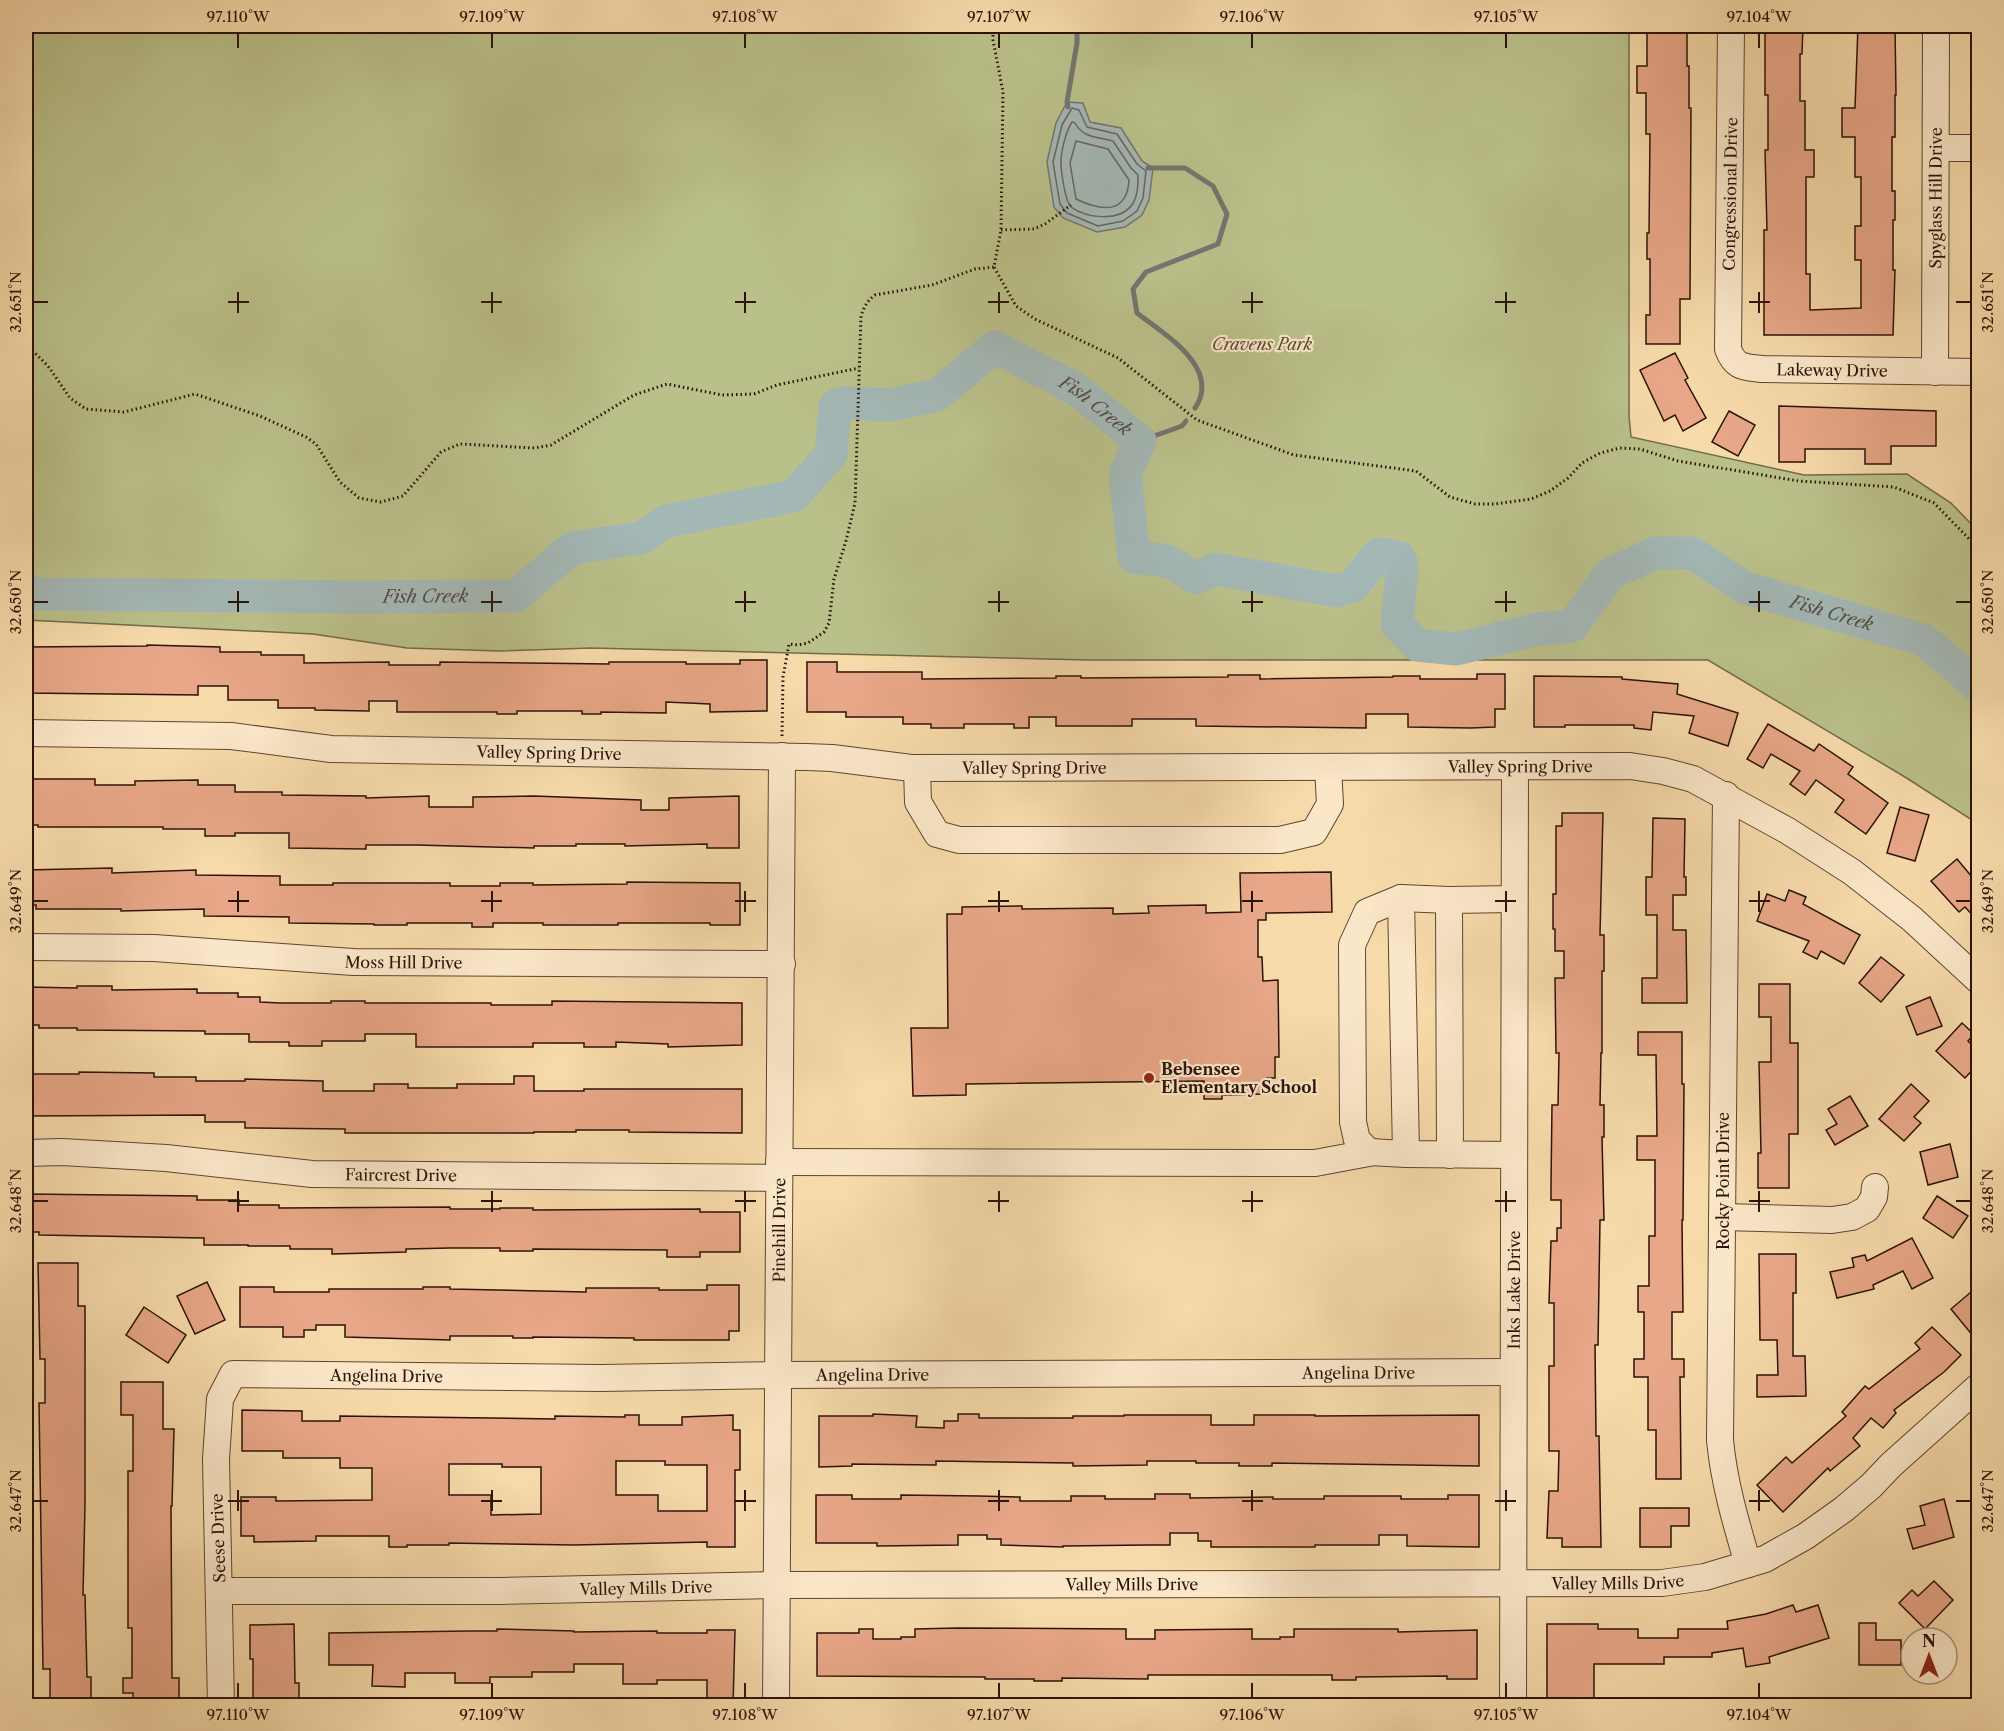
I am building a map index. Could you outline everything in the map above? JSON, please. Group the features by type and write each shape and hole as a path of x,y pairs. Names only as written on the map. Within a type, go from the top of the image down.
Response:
{"street":[{"name":"Congressional Drive","path":"1731,26 1728,349 1733,361"},
{"name":"Spyglass Hill Drive","path":"1935,372 1936,26"},
{"path":"1936,148 1978,148"},
{"name":"Lakeway Drive","path":"1733,361 1743,366 1762,369 1978,372"},
{"name":"Valley Spring Drive","path":"26,733 231,736 331,749 782,756 832,758 916,768 1630,766 1693,779 1726,795 1788,831 1852,872 1912,919 1978,980"},
{"name":"Pinehill Drive","path":"776,1706 782,756"},
{"path":"916,768 918,802 937,834 959,840 1280,840 1314,832 1330,804 1328,767"},
{"name":"Inks Lake Drive","path":"1513,1706 1515,767"},
{"name":"Rocky Point Drive","path":"1726,795 1720,1440 1730,1501 1748,1564"},
{"path":"1374,1152 1369,1152 1358,1140 1353,1122 1352,945 1367,912 1401,898 1514,899"},
{"path":"1401,898 1406,1154"},
{"path":"1449,900 1450,1155"},
{"name":"Moss Hill Drive","path":"26,947 154,948 353,962 782,964"},
{"name":"Faircrest Drive","path":"26,1153 62,1152 166,1158 312,1174 1315,1163 1374,1152 1514,1155"},
{"path":"1722,1218 1832,1220 1852,1218 1867,1209 1874,1197 1875,1187"},
{"name":"Angelina Drive","path":"233,1374 496,1378 1513,1372"},
{"name":"Seese Drive","path":"221,1706 216,1459 220,1399 233,1374"},
{"name":"Valley Mills Drive","path":"220,1591 502,1591 777,1585 1662,1583 1705,1577 1748,1564 1765,1558 1806,1536 1871,1486 1891,1465 1978,1387"}],"path":[{"path":"226,26 238,26"},
{"path":"993,26 993,40 1003,92 1001,230 994,267 1016,306 1035,319 1118,358 1197,420 1294,454 1416,471 1450,497 1475,504 1531,499 1550,491 1568,478 1582,463 1600,453 1620,448 1640,448 1678,461 1799,481 1894,487 1934,503 1978,548"},
{"path":"1001,230 1034,229 1071,205"},
{"path":"782,756 783,677 789,644 808,643 824,632 829,623 834,579 855,503 855,438 861,316 869,300 883,294 932,285 975,269 994,267"},
{"path":"26,344 48,366 70,398 86,409 124,412 195,394 260,416 306,437 316,444 340,482 359,498 381,502 403,496 441,452 460,444 535,448 551,445 634,395 667,384 722,395 754,394 777,385 859,368"}],"green space":[{"name":"Cravens Park","path":"26,26 1629,26 1629,416 1631,437 1804,475 1907,474 1951,503 1978,531 1978,824 1905,777 1708,660 1088,660 591,648 499,651 407,648 313,634 26,620"}],"water":[{"path":"1067,102 1083,103 1090,122 1121,128 1142,161 1153,168 1149,200 1142,215 1125,227 1097,232 1063,218 1054,207 1047,162 1056,123"}],"building":[{"path":"1647,26 1687,26 1689,108 1691,108 1690,299 1680,299 1680,344 1646,344 1646,315 1650,315 1650,259 1647,259 1647,233 1649,233 1650,134 1646,134 1646,93 1637,93 1637,66 1647,66"},
{"path":"1765,26 1803,26 1802,54 1800,54 1800,101 1805,101 1805,150 1814,150 1814,177 1806,177 1806,274 1810,274 1810,310 1861,308 1861,260 1855,260 1855,226 1861,226 1861,177 1855,177 1855,137 1842,137 1842,108 1855,108 1858,26 1895,26 1895,137 1892,137 1892,191 1895,191 1893,335 1764,335 1764,230 1767,230 1765,150 1768,150"},
{"path":"1675,353 1688,378 1685,380 1706,418 1683,431 1675,415 1664,421 1640,370"},
{"path":"1779,406 1936,411 1936,446 1891,446 1891,464 1865,464 1865,449 1805,449 1805,462 1779,462"},
{"path":"1729,411 1755,425 1738,456 1712,442"},
{"path":"147,645 220,647 220,652 261,652 261,655 304,655 304,663 389,662 389,665 440,665 440,662 609,664 609,662 686,662 686,664 740,664 740,660 767,660 767,711 710,712 710,704 666,702 666,713 397,712 397,701 369,701 369,711 315,710 315,708 278,708 278,700 228,700 228,686 198,686 198,695 26,693 26,647"},
{"path":"807,662 837,662 837,672 922,672 922,679 1260,675 1260,679 1420,676 1420,679 1477,679 1477,674 1505,674 1505,709 1495,709 1495,727 1471,728 1408,727 1408,714 1366,714 1366,728 1196,726 1196,719 1132,719 1132,726 1056,726 1056,717 1029,717 1029,728 1014,728 1014,724 964,724 964,728 931,728 931,724 903,724 903,717 846,717 846,712 807,712"},
{"path":"1534,676 1622,677 1622,679 1678,684 1677,694 1738,713 1728,746 1689,733 1694,716 1653,712 1651,730 1634,728 1634,725 1534,727"},
{"path":"1768,724 1814,751 1819,744 1853,767 1848,774 1888,803 1866,834 1835,812 1844,800 1816,780 1805,795 1790,784 1800,771 1771,754 1763,768 1747,759"},
{"path":"26,779 95,779 95,785 135,785 135,781 198,780 198,785 235,785 235,792 282,792 282,795 366,796 366,798 429,796 429,807 473,807 473,797 534,796 641,800 641,810 669,810 669,798 739,796 739,848 707,848 707,844 625,846 625,844 576,844 576,846 534,846 534,848 366,845 366,849 289,848 289,833 235,833 235,836 205,836 205,829 38,827 38,825 26,825"},
{"path":"1900,807 1929,815 1915,861 1887,853"},
{"path":"1562,813 1603,813 1600,935 1604,935 1604,971 1602,971 1600,1105 1604,1105 1604,1137 1602,1137 1604,1220 1600,1220 1598,1345 1595,1345 1601,1547 1562,1547 1562,1538 1547,1538 1549,1491 1558,1491 1559,1451 1549,1451 1549,1366 1554,1366 1554,1303 1549,1303 1551,1241 1557,1241 1557,1228 1561,1228 1561,1200 1551,1200 1551,1185 1552,1105 1558,1105 1559,1053 1556,1053 1555,978 1564,978 1564,951 1555,951 1555,929 1553,929 1553,894 1556,894 1556,826 1562,826"},
{"path":"1653,818 1685,819 1686,895 1673,895 1673,930 1686,930 1687,1003 1642,1003 1642,978 1657,978 1657,915 1646,915 1646,877 1652,877"},
{"path":"1957,859 1978,884 1978,921 1965,907 1959,912 1931,881"},
{"path":"112,868 112,873 196,870 196,875 280,876 280,885 450,883 450,886 500,886 500,883 533,883 533,885 627,884 627,882 740,883 740,925 493,923 493,927 472,927 472,923 374,925 289,923 289,917 204,916 204,909 121,911 121,909 36,909 36,905 26,905 26,870"},
{"path":"1331,872 1332,912 1266,913 1266,920 1258,920 1258,957 1262,957 1263,981 1278,980 1279,1057 1275,1057 1275,1078 1267,1078 1267,1094 1222,1095 1222,1099 1204,1099 1204,1081 966,1084 966,1095 913,1096 911,1028 948,1028 947,914 962,914 962,907 1022,906 1022,909 1113,908 1113,914 1149,913 1148,906 1206,905 1206,913 1241,912 1240,873"},
{"path":"1789,890 1806,897 1803,904 1860,935 1844,964 1821,951 1817,959 1803,952 1809,941 1757,921 1767,894 1785,901"},
{"path":"1881,957 1904,975 1881,1002 1859,983"},
{"path":"1759,984 1790,984 1790,1043 1798,1043 1798,1134 1789,1134 1789,1188 1758,1188 1758,1153 1761,1153 1759,1062 1771,1062 1771,1017 1759,1017"},
{"path":"77,986 112,986 112,990 197,989 197,993 238,993 238,997 260,997 260,1002 280,1003 365,1001 365,1003 552,1005 552,1001 742,1003 742,1045 668,1047 668,1044 616,1042 616,1047 584,1047 584,1043 533,1043 533,1047 416,1047 416,1034 365,1034 365,1041 322,1041 322,1046 289,1046 289,1042 249,1042 249,1034 205,1034 205,1031 77,1030 77,1028 39,1028 39,1025 26,1025 26,987 77,988"},
{"path":"1930,997 1942,1026 1917,1035 1906,1007"},
{"path":"1962,1023 1974,1034 1968,1041 1978,1051 1978,1064 1965,1078 1936,1051"},
{"path":"1638,1032 1682,1032 1682,1084 1684,1084 1683,1312 1672,1312 1672,1359 1684,1359 1684,1377 1680,1377 1681,1479 1656,1479 1656,1430 1648,1430 1648,1377 1634,1377 1634,1359 1644,1359 1644,1312 1638,1312 1638,1286 1649,1286 1649,1236 1655,1236 1655,1160 1637,1160 1637,1136 1657,1136 1656,1055 1638,1055"},
{"path":"79,1072 154,1073 154,1077 196,1077 196,1081 245,1081 245,1079 323,1081 323,1091 374,1091 374,1084 408,1084 408,1088 457,1088 457,1084 514,1084 514,1076 534,1076 534,1091 742,1089 742,1133 576,1130 576,1132 534,1133 345,1133 345,1129 245,1128 245,1122 205,1122 205,1115 26,1116 26,1074 79,1074"},
{"path":"1911,1084 1929,1101 1914,1117 1921,1123 1904,1141 1879,1119"},
{"path":"1850,1096 1868,1126 1835,1145 1826,1130 1837,1124 1828,1109"},
{"path":"1950,1144 1958,1177 1928,1185 1920,1152"},
{"path":"26,1194 197,1196 197,1200 239,1200 239,1205 279,1205 279,1208 700,1209 700,1212 740,1212 740,1252 700,1252 700,1257 667,1257 667,1250 533,1249 533,1251 500,1251 500,1248 450,1248 332,1254 332,1249 290,1249 290,1246 204,1245 204,1238 39,1235 39,1232 26,1232"},
{"path":"1937,1196 1968,1216 1953,1238 1923,1218"},
{"path":"1912,1238 1933,1278 1912,1289 1903,1271 1873,1285 1874,1289 1837,1298 1830,1272 1854,1267 1852,1258 1865,1255 1867,1261"},
{"path":"1759,1254 1796,1254 1796,1293 1793,1293 1793,1356 1805,1356 1806,1396 1757,1397 1757,1375 1778,1375 1777,1340 1760,1340"},
{"path":"38,1263 78,1263 78,1306 85,1306 83,1595 85,1595 87,1677 91,1677 91,1706 50,1706 50,1669 43,1669 39,1403 45,1403 45,1359 40,1359"},
{"path":"207,1282 225,1320 195,1334 177,1296"},
{"path":"707,1285 739,1285 739,1331 729,1331 729,1340 513,1338 513,1336 450,1336 450,1340 345,1337 345,1325 316,1325 316,1330 304,1330 304,1337 283,1337 283,1327 240,1327 240,1287 274,1287 274,1292 450,1287 450,1289 586,1292 586,1288 707,1290"},
{"path":"1971,1292 1978,1301 1978,1342 1951,1309"},
{"path":"144,1307 186,1335 168,1363 126,1335"},
{"path":"1932,1327 1961,1355 1944,1372 1894,1410 1896,1413 1883,1428 1871,1418 1853,1438 1860,1446 1830,1471 1828,1468 1783,1512 1757,1485 1786,1457 1792,1463 1846,1416 1842,1412 1865,1386 1869,1389 1920,1349 1915,1343"},
{"path":"121,1382 163,1382 163,1429 174,1429 171,1506 172,1678 179,1678 179,1706 133,1706 133,1693 123,1693 123,1678 132,1678 132,1628 128,1628 128,1471 133,1471 133,1415 121,1415"},
{"path":"242,1410 302,1411 302,1421 340,1421 340,1416 555,1419 555,1416 625,1417 625,1415 639,1415 639,1425 682,1425 682,1417 733,1415 733,1430 740,1430 740,1470 735,1470 735,1547 707,1547 707,1542 574,1545 449,1543 449,1545 389,1547 389,1536 316,1536 316,1541 254,1542 254,1536 241,1536 241,1497 276,1497 276,1501 372,1500 372,1468 340,1468 340,1458 283,1458 283,1451 242,1451","holes":["616,1461 665,1461 665,1465 707,1465 707,1511 658,1511 658,1495 616,1495","449,1464 541,1467 541,1514 491,1515 491,1495 449,1495"]},
{"path":"873,1414 917,1416 916,1427 944,1428 944,1421 958,1421 958,1414 979,1414 979,1418 1211,1415 1211,1425 1254,1425 1254,1415 1479,1415 1479,1466 1272,1463 1272,1466 1239,1466 1239,1463 1147,1461 1147,1465 1073,1466 1073,1463 936,1461 936,1465 852,1464 852,1466 819,1467 819,1416 873,1416"},
{"path":"1155,1494 1190,1494 1190,1498 1273,1497 1273,1499 1324,1499 1324,1496 1401,1496 1401,1499 1448,1499 1448,1495 1479,1495 1479,1547 1407,1546 1407,1535 1379,1535 1379,1545 1211,1547 1211,1541 1198,1541 1198,1533 1170,1533 1170,1545 1063,1547 1001,1545 1001,1539 987,1539 987,1535 958,1535 958,1545 877,1546 877,1543 816,1543 816,1495 852,1495 852,1499 901,1499 901,1495 1020,1497 1020,1501 1071,1501 1071,1496 1155,1499"},
{"path":"1944,1499 1954,1537 1913,1549 1907,1529 1925,1525 1920,1506"},
{"path":"1640,1508 1689,1508 1689,1526 1671,1526 1671,1547 1640,1547"},
{"path":"1934,1581 1953,1600 1928,1626 1922,1626 1899,1603 1912,1590 1918,1596"},
{"path":"1793,1605 1796,1612 1818,1605 1829,1638 1769,1657 1770,1663 1746,1667 1743,1648 1712,1653 1712,1657 1664,1657 1664,1664 1594,1664 1594,1706 1547,1706 1547,1624 1598,1624 1598,1629 1638,1629 1638,1638 1678,1638 1678,1629 1728,1629 1727,1621 1766,1614"},
{"path":"1859,1623 1876,1623 1876,1640 1899,1640 1899,1665 1859,1665"},
{"path":"294,1624 295,1683 299,1683 299,1701 253,1701 250,1625"},
{"path":"497,1629 574,1632 657,1631 657,1633 707,1633 707,1630 735,1630 733,1706 707,1706 707,1680 657,1680 657,1684 623,1684 623,1664 574,1664 574,1672 532,1672 532,1677 490,1677 490,1683 455,1683 455,1673 405,1673 405,1687 372,1686 373,1665 329,1665 329,1633 497,1631"},
{"path":"859,1629 873,1629 873,1639 901,1639 901,1637 915,1637 915,1629 1126,1629 1126,1639 1155,1639 1155,1630 1252,1629 1252,1639 1280,1639 1280,1637 1294,1637 1294,1629 1398,1629 1398,1632 1477,1630 1477,1679 1447,1679 1447,1676 1356,1677 1356,1680 1332,1680 1332,1675 1148,1675 1148,1679 1062,1678 1062,1681 1034,1681 1034,1679 985,1679 985,1677 817,1676 817,1633 859,1633"}],"waterway":[{"path":"1068,107 1077,43 1077,26"},
{"path":"1148,168 1185,168 1213,186 1227,214 1218,244 1146,272 1133,289 1137,313 1174,342 1196,366 1201,379 1201,393 1195,408"},
{"name":"Fish Creek","path":"26,591 38,594 516,596 572,548 641,538 667,521 794,496 831,454 835,406 844,403 889,405 937,395 995,347 1076,389 1140,441 1125,474 1134,557 1168,561 1196,578 1216,569 1337,591 1353,586 1379,554 1400,558 1402,569 1397,624 1417,645 1456,649 1538,629 1572,626 1610,574 1655,553 1692,553 1745,588 1924,640 1978,686"},
{"path":"1140,441 1182,426 1186,421"}],"place":[{"name":"Bebensee Elementary School","path":"1149,1078"}]}
